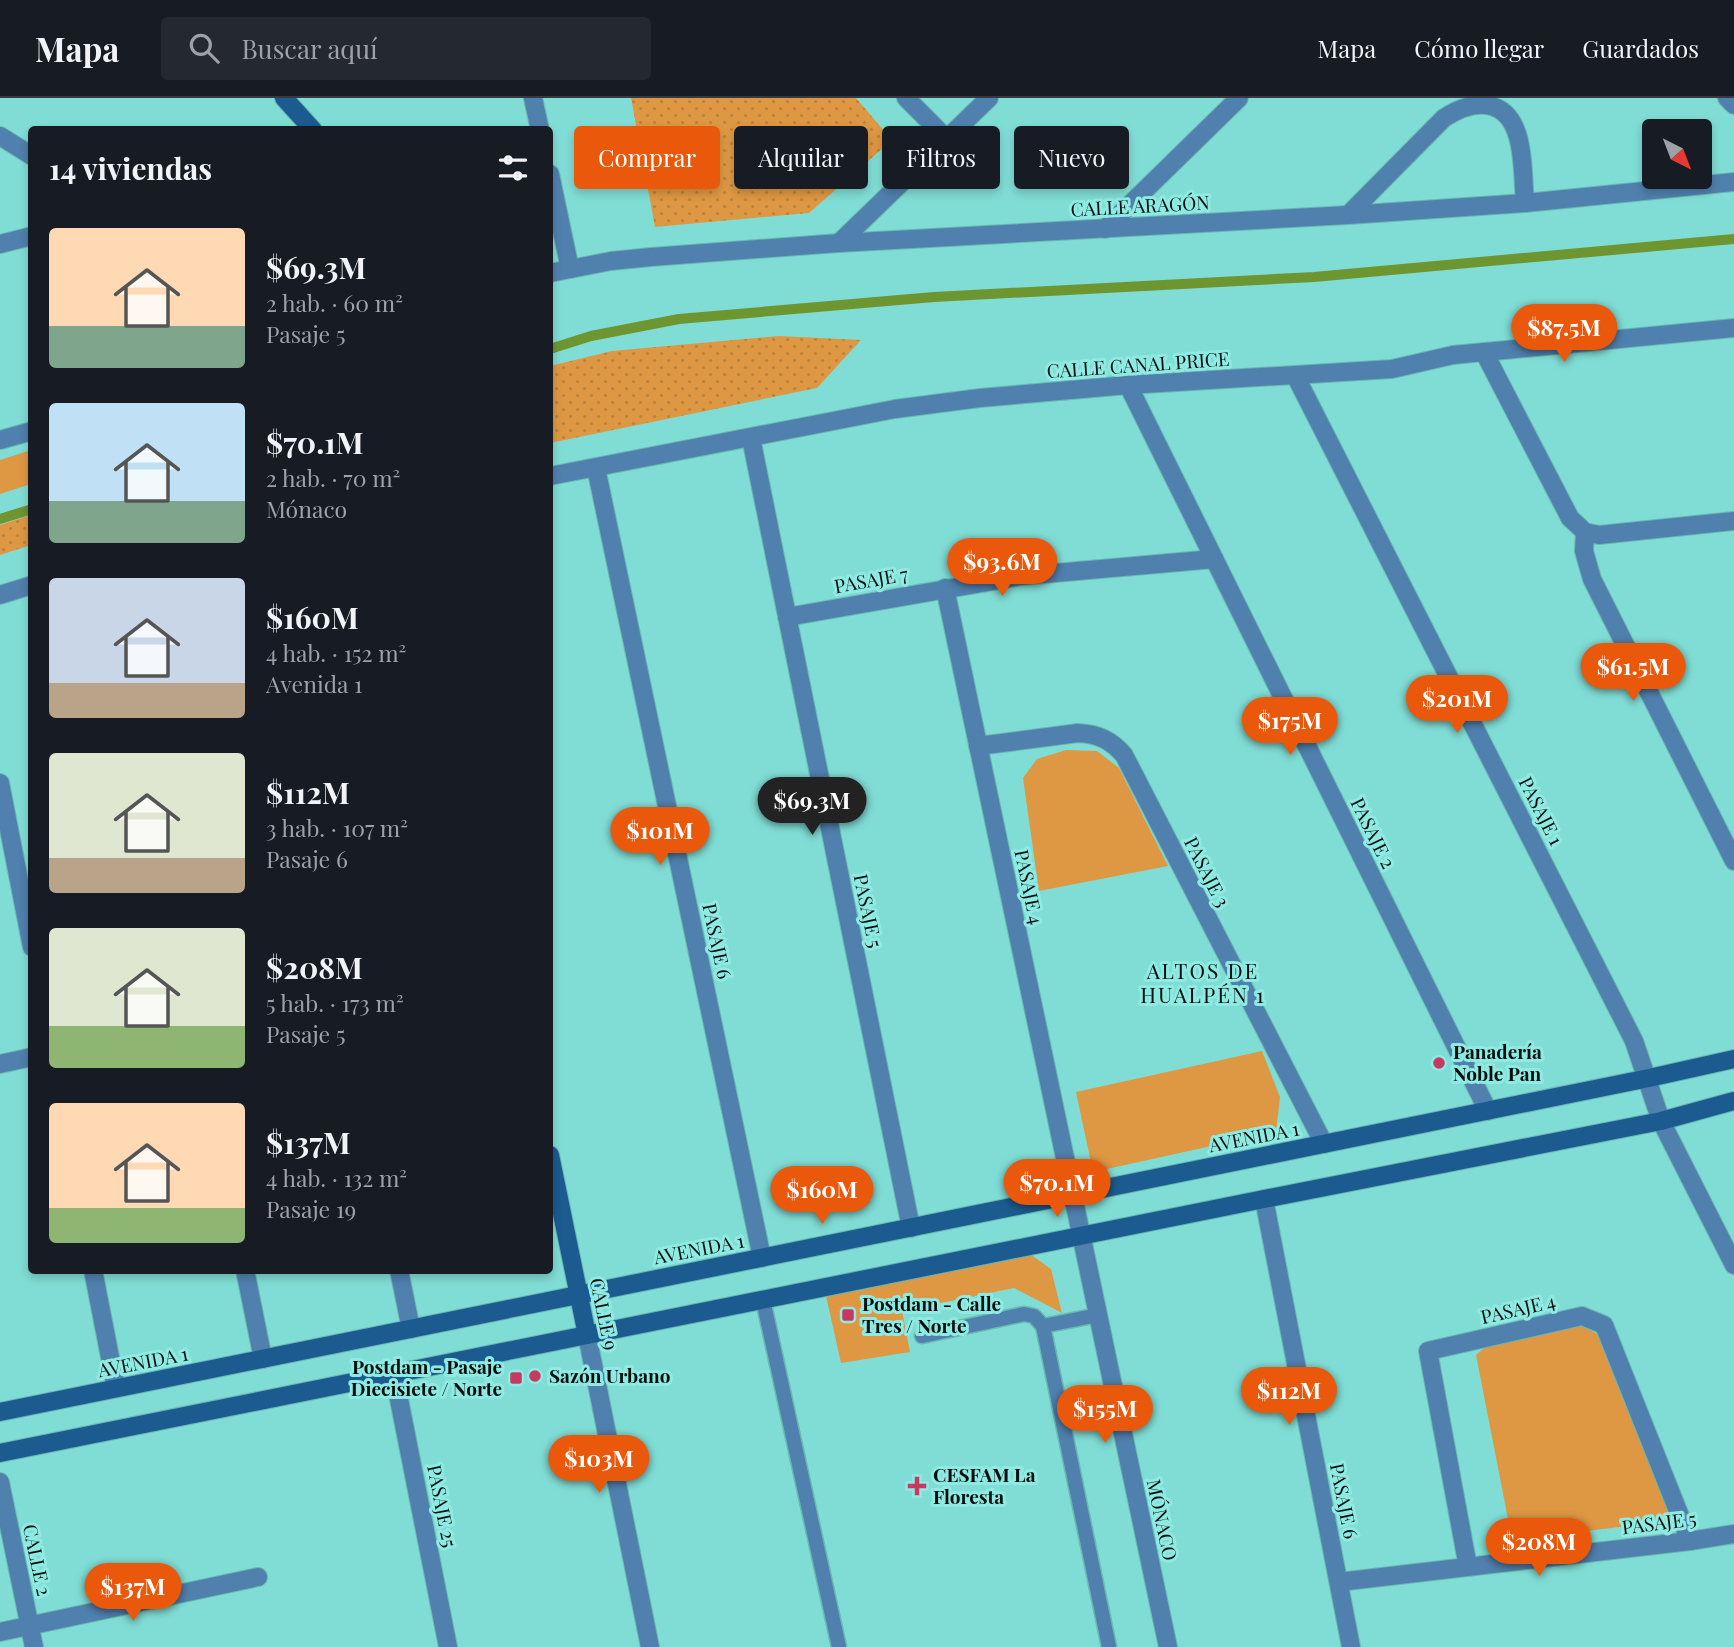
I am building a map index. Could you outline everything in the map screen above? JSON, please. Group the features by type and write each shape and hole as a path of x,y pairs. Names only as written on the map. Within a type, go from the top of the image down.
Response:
{"street":[{"path":"284,98 309,126"},
{"path":"533,98 539,126"},
{"path":"906,98 934,126"},
{"path":"960,126 989,98"},
{"path":"1105,229 1239,98"},
{"path":"1727,98 1734,105"},
{"path":"1348,215 1455,108 1481,100 1499,106 1512,122 1518,136 1525,203"},
{"path":"0,135 28,153"},
{"name":"CALLE ARAGÓN","path":"553,272 651,257 839,243 1525,203 1734,182"},
{"path":"553,188 570,269"},
{"path":"839,243 895,189"},
{"path":"0,244 28,237"},
{"name":"CALLE CANAL PRICE","path":"553,475 907,408 994,397 1392,369 1453,355 1734,328"},
{"path":"1484,352 1570,517 1585,531 1599,535 1734,522"},
{"name":"PASAJE 1","path":"1296,377 1634,1041 1661,1121 1734,1265"},
{"name":"PASAJE 2","path":"1128,386 1488,1111"},
{"path":"0,440 28,432"},
{"name":"PASAJE 5","path":"751,438 911,1228"},
{"name":"PASAJE 6","path":"596,468 762,1258"},
{"path":"1585,531 1584,551 1592,579 1734,861"},
{"name":"PASAJE 7","path":"787,617 1021,576 1214,559"},
{"path":"0,594 28,586"},
{"name":"PASAJE 4","path":"945,588 1072,1195"},
{"name":"PASAJE 3","path":"978,746 1079,733 1107,739 1124,755 1324,1144"},
{"path":"0,783 28,926"},
{"path":"0,1064 28,1058"},
{"name":"AVENIDA 1","path":"0,1412 1649,1079 1734,1059"},
{"path":"0,1453 1661,1121 1734,1101"},
{"name":"CALLE 9","path":"553,1169 650,1647"},
{"name":"MÓNACO","path":"1072,1195 1168,1647"},
{"name":"PASAJE 6","path":"1264,1199 1351,1647"},
{"path":"94,1274 116,1388"},
{"path":"246,1274 263,1359"},
{"path":"400,1274 411,1329"},
{"name":"PASAJE 4","path":"1468,1567 1428,1351 1582,1316 1604,1325 1690,1541"},
{"name":"PASAJE 25","path":"394,1374 448,1647"},
{"name":"CALLE 2","path":"0,1482 34,1647"},
{"name":"PASAJE 5","path":"1339,1582 1734,1534"},
{"path":"0,1632 258,1577"}],"lane":[{"path":"763,1300 839,1647"},
{"path":"922,1336 1024,1314 1034,1316 1043,1326 1109,1647"},
{"path":"1043,1326 1098,1315"}],"shaded area":[{"path":"631,98 856,98 882,128 882,149 868,161 868,126 734,126 734,189 836,189 809,213 655,227 648,189 720,189 720,126 636,126"},
{"path":"779,336 861,340 817,388 553,442 553,365 612,351"},
{"path":"28,451 28,485 0,494 0,460"},
{"path":"28,516 28,546 0,555 0,525"},
{"path":"1066,750 1097,751 1119,768 1168,866 1039,891 1023,778 1037,759"},
{"path":"1262,1051 1280,1097 1276,1132 1093,1172 1076,1092"},
{"path":"1030,1254 1051,1269 1062,1313 1014,1288 902,1311 910,1352 841,1363 826,1296"},
{"path":"1579,1324 1597,1334 1677,1520 1529,1538 1509,1524 1476,1355 1491,1342"}],"waterway":[{"path":"553,348 591,336 679,319 934,297 1314,277 1734,239"},
{"path":"0,519 28,510"}],"place":[{"name":"Panadería Noble Pan","path":"1439,1063"},
{"name":"Postdam - Calle Tres / Norte","path":"848,1315"},
{"name":"Sazón Urbano","path":"535,1376"},
{"name":"Postdam - Pasaje Diecisiete / Norte","path":"516,1378"},
{"name":"CESFAM La Floresta","path":"917,1486"}],"district":[{"name":"ALTOS DE HUALPÉN 1","path":"1203,984"}]}
